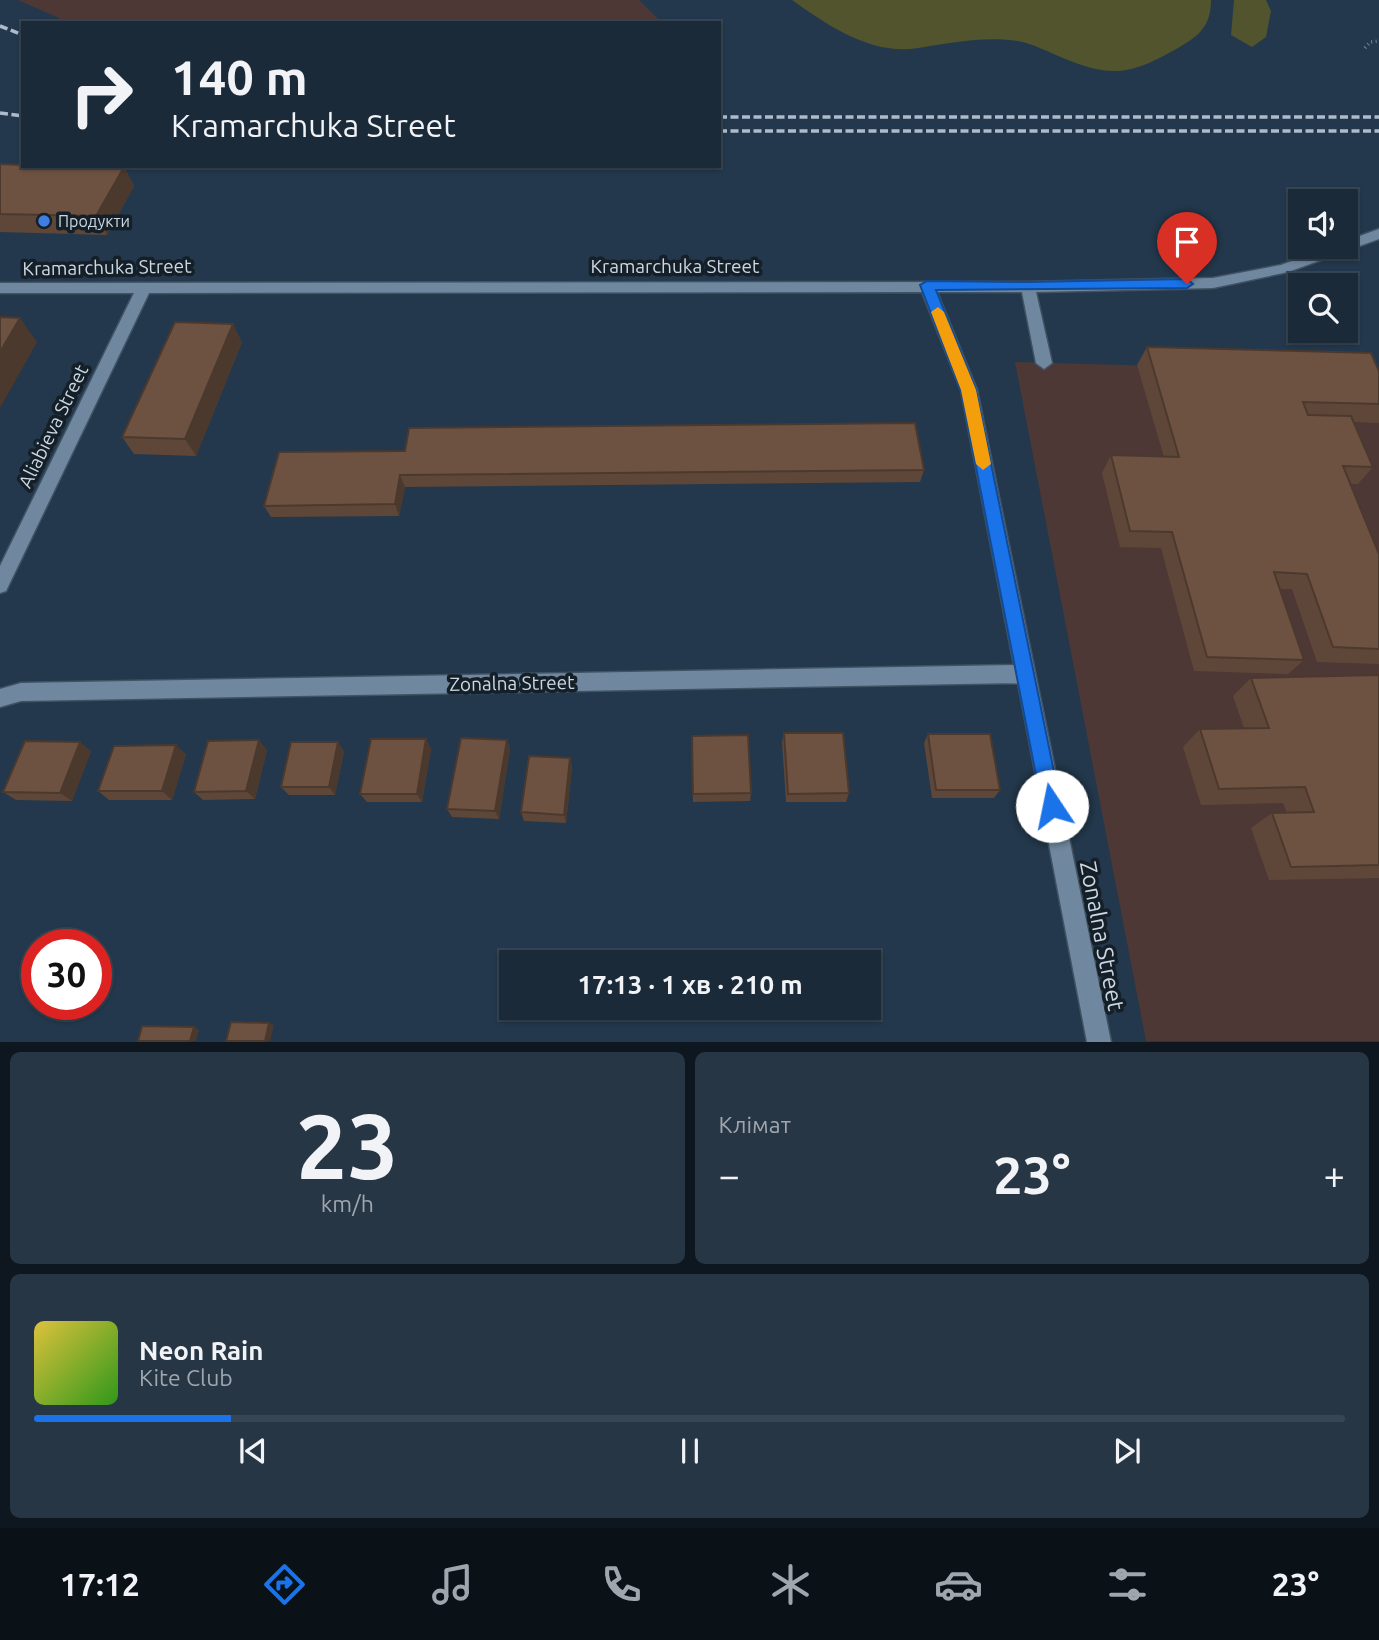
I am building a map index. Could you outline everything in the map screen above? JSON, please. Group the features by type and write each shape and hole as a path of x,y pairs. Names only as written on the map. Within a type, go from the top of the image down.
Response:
{"street":[{"name":"Kramarchuka Street","path":"1358,241 1379,234"},
{"name":"Kramarchuka Street","path":"0,288 1028,287 1213,283 1283,269 1310,259"},
{"name":"Zonalna Street","path":"927,285 969,390 1098,1041"},
{"name":"Aliabieva Street","path":"0,585 145,286"},
{"path":"1028,287 1044,363"},
{"name":"Zonalna Street","path":"0,698 21,692 1025,674"}],"path":[{"path":"1365,48 1370,42 1379,41"}],"shaded area":[{"path":"18,0 639,0 660,21 65,21"},
{"path":"1015,362 1379,372 1379,1041 1146,1041"}],"green space":[{"path":"792,0 1211,0 1209,17 1192,39 1148,63 1122,71 1109,71 1080,65 1024,42 993,39 918,48 884,47 867,43 835,28"},
{"path":"1234,0 1266,0 1271,11 1266,37 1252,47 1231,35"}],"building":[{"path":"0,164 21,165 21,168 123,168 96,216 0,214"},
{"path":"0,317 20,318 0,352"},
{"path":"175,322 233,324 185,439 122,437"},
{"path":"1147,347 1371,353 1379,371 1379,404 1303,402 1308,415 1351,416 1373,467 1343,466 1379,554 1379,649 1333,647 1307,574 1274,572 1304,660 1207,657 1172,532 1130,531 1111,455 1179,457"},
{"path":"915,423 924,470 400,475 395,504 264,506 279,452 405,451 409,428"},
{"path":"1379,675 1379,865 1291,867 1272,813 1314,812 1305,787 1219,789 1200,729 1269,728 1251,678"},
{"path":"784,733 843,733 849,793 788,794"},
{"path":"928,734 990,734 1000,790 936,790"},
{"path":"748,735 751,793 693,794 692,736"},
{"path":"461,738 507,740 495,811 447,809"},
{"path":"371,739 426,739 417,794 360,794"},
{"path":"259,740 246,791 194,792 208,741"},
{"path":"25,741 80,742 60,793 3,792"},
{"path":"291,742 338,742 329,787 281,787"},
{"path":"176,745 162,791 98,791 114,746"},
{"path":"529,756 570,758 564,815 521,812"},
{"path":"231,1022 269,1023 265,1041 226,1041"},
{"path":"142,1026 194,1027 190,1041 138,1041"}],"railway":[{"path":"0,26 21,34"},
{"path":"0,113 21,116"},
{"path":"721,117 1379,117"},
{"path":"721,131 1379,131"}],"slow traffic":[{"path":"938,312 969,390 983,464"}],"place":[{"name":"Продукти","path":"44,221"}],"route":[{"path":"1052,806 969,390 927,285 1028,287 1187,284"}]}
